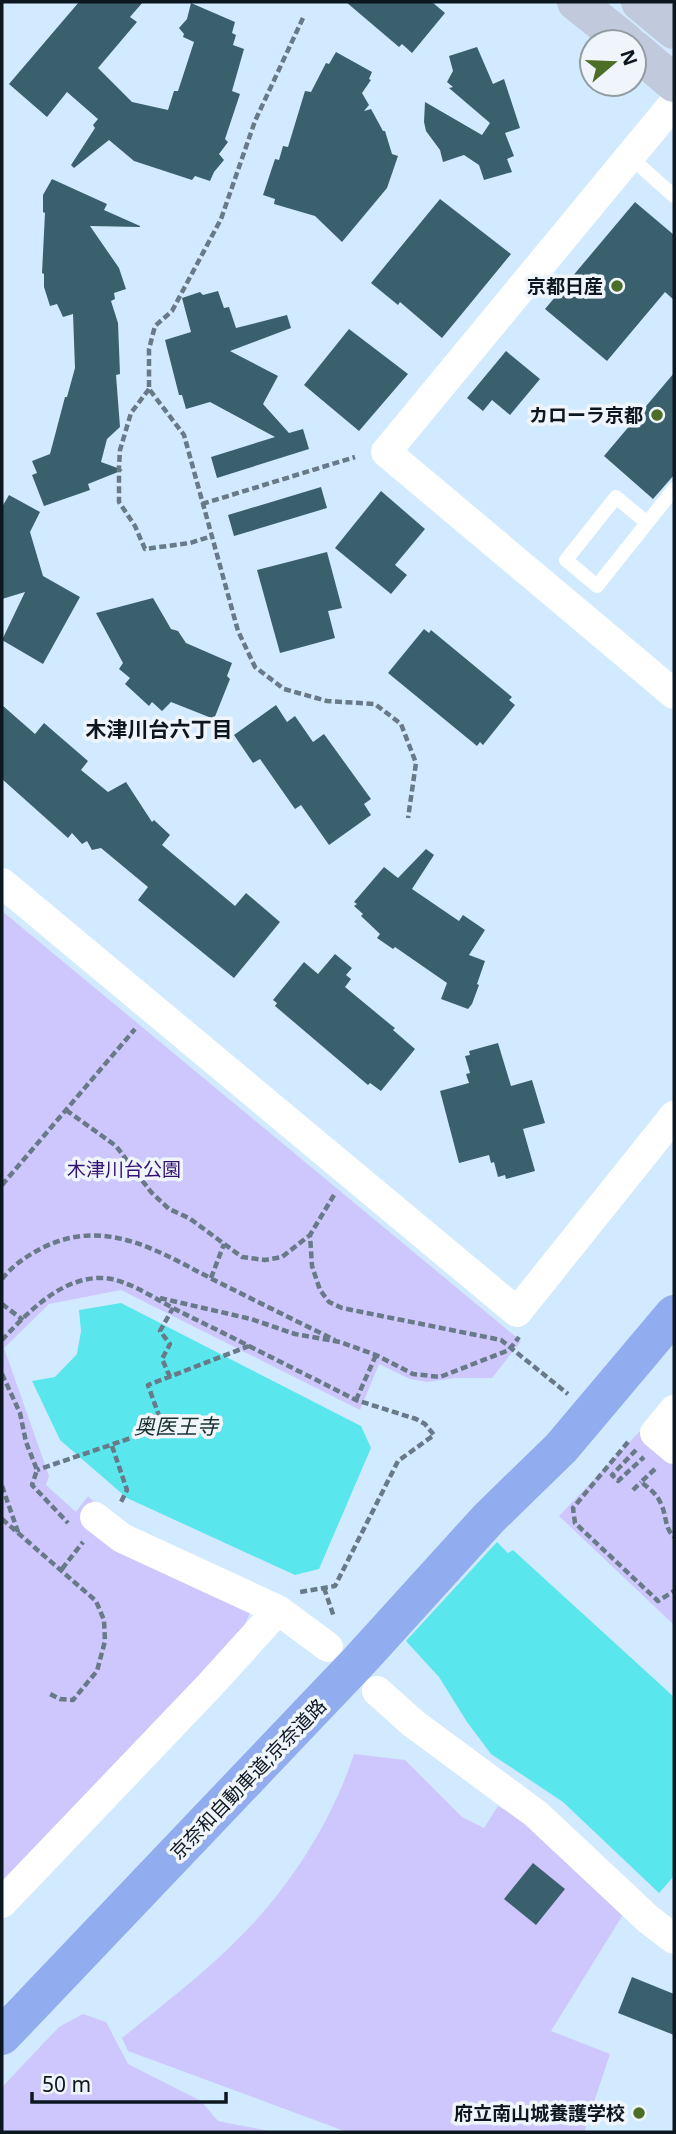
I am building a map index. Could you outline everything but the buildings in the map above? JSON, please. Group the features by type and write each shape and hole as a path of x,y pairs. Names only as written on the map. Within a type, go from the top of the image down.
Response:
{"highway":[{"name":"京奈和自動車道;京奈道路","path":"489,1518 551,1435 674,1293"},
{"name":"京奈和自動車道;京奈道路","path":"2,2036 97,1933 151,1881 355,1666 489,1518 561,1448 674,1314"},
{"path":"2,2015 97,1933"}],"main road":[{"path":"576,2 608,28"},
{"path":"639,2 674,30"},
{"path":"648,61 674,83"}],"street":[{"path":"674,103 386,452 674,694"},
{"path":"2,883 517,1312 674,1116"},
{"path":"674,1410 655,1433 674,1449"},
{"path":"98,1524 122,1538 288,1601 423,1731 536,1814 648,1919 674,1939"},
{"path":"2,1903 288,1601"}],"lane":[{"path":"629,157 674,196"},
{"path":"647,523 616,497 566,560 597,586 674,489"}],"path":[{"path":"212,536 190,543 145,549 135,526 119,502 120,450 131,413 149,389 149,349 155,326 172,311 221,219 255,121 303,18"},
{"path":"149,389 184,435 238,631 255,667 284,689 327,701 375,704 401,724 416,763 408,818"},
{"path":"202,504 355,457"},
{"path":"2,1185 137,1026"},
{"path":"66,1110 116,1146 151,1192 169,1209 189,1219 242,1256 265,1260 282,1257 310,1235 336,1193"},
{"path":"2,1279 10,1269 33,1252 59,1240 83,1235 113,1236 140,1243 340,1342 376,1355 413,1374 440,1377 509,1350 521,1335 517,1312"},
{"path":"310,1235 312,1266 320,1290 329,1302 342,1308 501,1340"},
{"path":"211,1278 224,1244"},
{"path":"2,1340 36,1307 60,1290 87,1280 106,1278 152,1296 251,1319 295,1334 340,1342"},
{"path":"152,1296 356,1400 416,1419 425,1424 434,1435 398,1461 335,1586 288,1601"},
{"path":"2,1304 23,1320"},
{"path":"170,1377 162,1359 170,1344 160,1331 173,1308"},
{"path":"37,1470 163,1427 148,1385 249,1346"},
{"path":"356,1400 376,1355"},
{"path":"2,1374 20,1413 26,1442 37,1470 32,1485 98,1524"},
{"path":"628,1442 573,1508 575,1523 659,1601 674,1591"},
{"path":"62,1569 127,1490 112,1446"},
{"path":"633,1490 656,1467 645,1456 618,1481 612,1475 636,1448"},
{"path":"641,1482 655,1493 663,1507 665,1524 674,1537"},
{"path":"2,1486 18,1533"},
{"path":"2,1519 96,1601 104,1620 105,1641 97,1671 73,1700 60,1699 48,1693"}],"green space":[{"name":"木津川台公園","path":"2,911 521,1341 492,1378 456,1378 427,1382 410,1379 379,1364 360,1410 121,1290 49,1304 4,1348 49,1476 46,1485 76,1512 88,1496 112,1521 259,1593 241,1633 2,1881"},
{"path":"640,1431 674,1464 674,1625 559,1516"},
{"path":"354,1754 405,1760 462,1817 484,1828 498,1806 522,1820 624,1913 551,2031 610,2054 584,2132 347,2132 128,2051 122,2038 232,1945 271,1903 305,1857 333,1807"},
{"path":"83,2014 106,2022 128,2064 201,2101 218,2121 274,2132 2,2132 2,2087 59,2027"}],"water":[{"name":"奥医王寺","path":"121,1303 361,1426 371,1448 319,1569 295,1575 127,1498 60,1440 32,1381 55,1377 77,1354 81,1331 79,1310"},
{"path":"497,1542 508,1553 513,1550 674,1697 674,1876 659,1893 563,1802 491,1754 439,1677 406,1641"}],"place":[{"name":"京都日産","path":"617,286"},
{"name":"カローラ京都","path":"657,415"},
{"name":"府立南山城養護学校","path":"639,2113"}],"district":[{"name":"木津川台六丁目","path":"159,729"}]}
